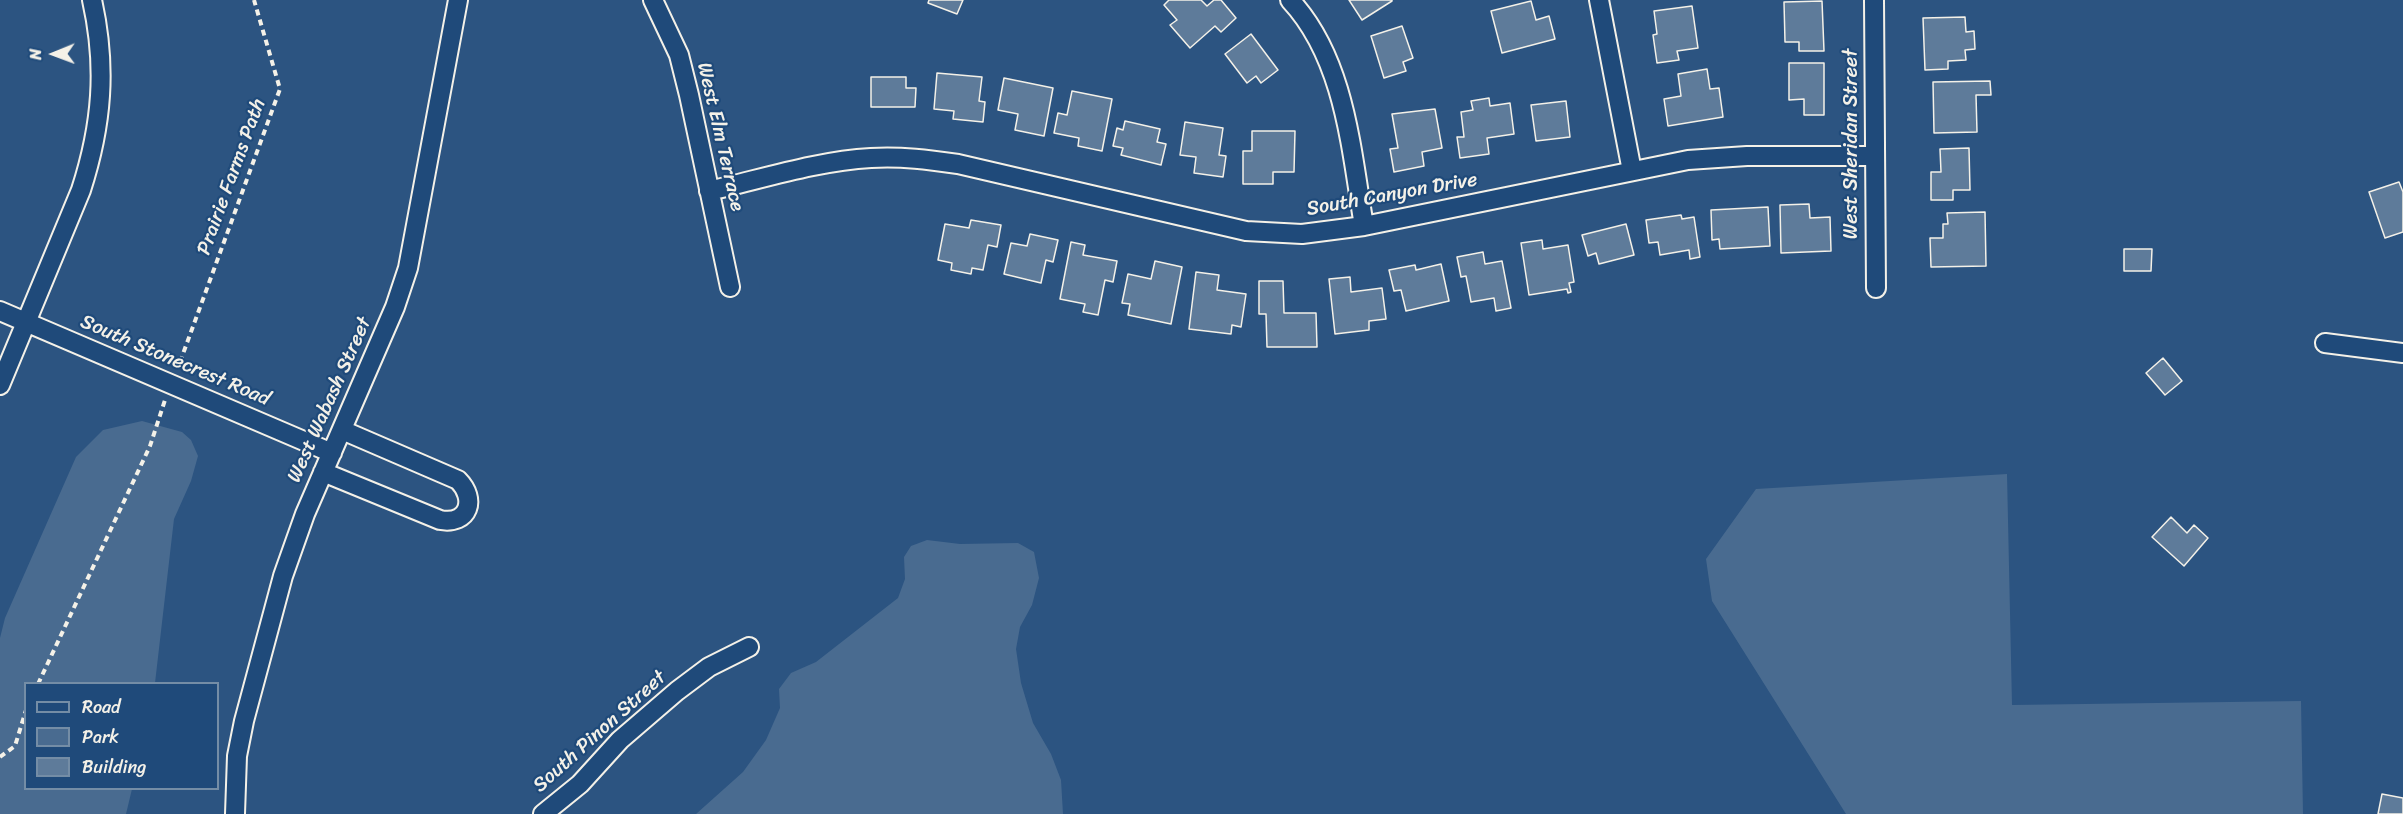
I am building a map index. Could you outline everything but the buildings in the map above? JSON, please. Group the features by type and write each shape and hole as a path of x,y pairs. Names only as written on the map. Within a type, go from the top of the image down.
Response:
{"street":[{"path":"0,385 81,190 98,124 99,43 92,0"},
{"name":"West Wabash Street","path":"235,814 237,756 244,721 283,576 305,514 395,308 408,268 458,0"},
{"name":"West Elm Terrace","path":"653,0 679,55 730,287"},
{"path":"1290,0 1305,16 1327,55 1339,87 1364,226"},
{"path":"1599,0 1632,171"},
{"name":"West Sheridan Street","path":"1874,0 1876,288"},
{"name":"South Canyon Drive","path":"710,191 829,164 872,158 920,159 958,164 1246,231 1302,234 1364,226 1688,160 1747,156 1875,156"},
{"name":"South Stonecrest Road","path":"0,311 332,453"},
{"path":"2325,343 2403,353"},
{"path":"323,472 440,520 453,523 462,518 467,509 469,498 465,487 458,480 342,430"},
{"name":"South Pinon Street","path":"543,814 580,784 620,740 677,691 709,667 749,647"}],"path":[{"name":"Prairie Farms Path","path":"180,362 280,89 254,0"},
{"path":"39,682 150,446 165,400"},
{"path":"0,758 15,746 24,717"}],"green space":[{"path":"142,421 182,432 191,440 198,456 191,481 174,519 155,682 24,682 24,790 132,790 126,814 0,814 0,638 5,618 76,457 103,430"},
{"path":"2007,474 2012,705 2301,701 2303,814 1846,814 1712,601 1706,559 1756,489"},
{"path":"927,540 960,544 1018,543 1034,552 1039,578 1032,605 1020,627 1016,649 1021,683 1033,723 1051,754 1061,780 1063,814 696,814 743,772 766,740 780,708 779,689 791,673 816,662 898,598 905,579 904,557 911,546"}]}
